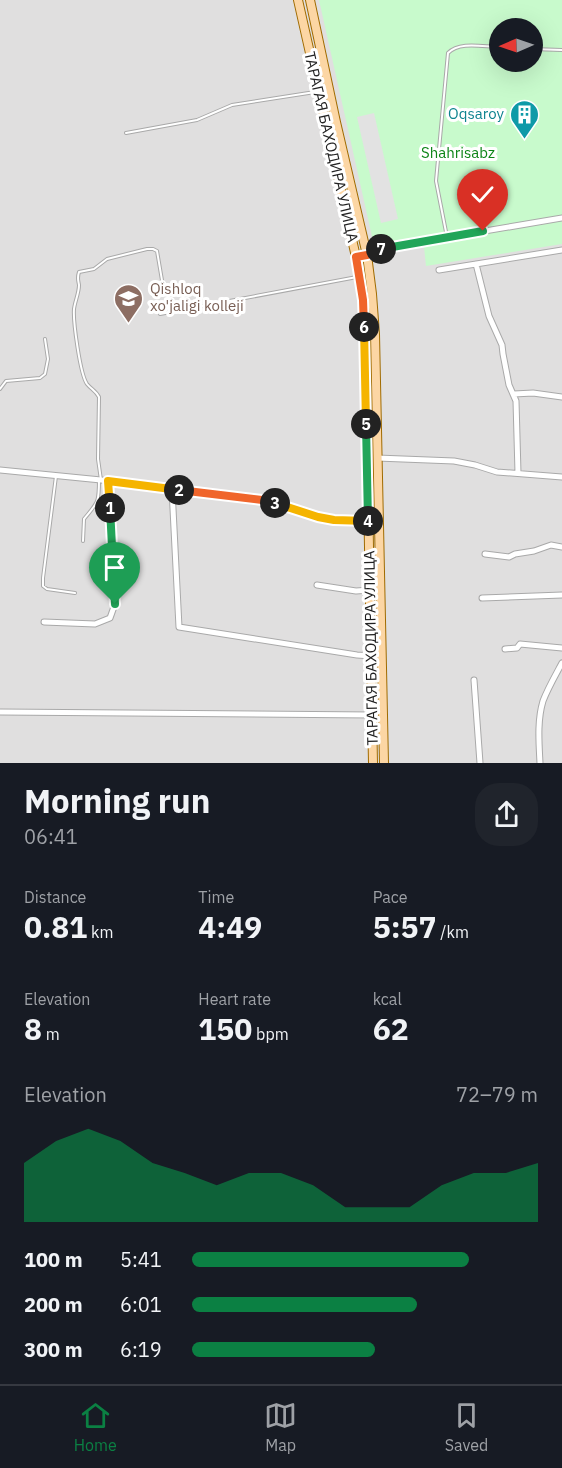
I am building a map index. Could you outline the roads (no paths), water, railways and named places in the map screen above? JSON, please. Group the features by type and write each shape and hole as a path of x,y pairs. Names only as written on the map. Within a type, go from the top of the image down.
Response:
{"main road":[{"name":"ТАРАГАЯ БАХОДИРА УЛИЦА","path":"298,0 356,257 363,300 373,763"},
{"name":"ТАРАГАЯ БАХОДИРА УЛИЦА","path":"310,0 367,255 372,294 375,334 384,763"}],"street":[{"path":"356,257 390,247 562,218"},
{"path":"439,270 562,250"},
{"path":"476,264 489,316 502,345 509,385 516,401 518,473"},
{"path":"514,394 533,393 562,397"},
{"path":"377,458 454,461 497,472 562,477"},
{"path":"0,470 262,500 318,517 368,522"},
{"path":"44,622 95,624 110,618 115,604 108,481"},
{"path":"172,489 178,627 357,656 371,656"},
{"path":"485,554 509,557 551,545 562,547"},
{"path":"317,585 356,591 370,590"},
{"path":"482,598 562,595"},
{"path":"505,649 517,648 520,644 562,648"},
{"path":"540,763 539,726 542,704 562,663"},
{"path":"474,680 480,763"},
{"path":"0,712 372,715"}],"lane":[{"path":"447,237 436,182 448,52 453,47 460,46 489,47"},
{"path":"543,49 562,50"},
{"path":"126,133 197,120 232,105 318,91"},
{"path":"83,541 84,519 95,507 99,497 99,398 97,392 87,384 74,324 74,308 79,287 77,276 79,272 94,269 107,259 153,249 157,251 164,292"},
{"path":"160,314 360,277"},
{"path":"0,389 6,381 40,378 45,374 48,359 45,339"},
{"path":"56,476 43,586 46,589 75,593"}],"place":[{"name":"Oqsaroy","path":"525,140"},
{"name":"Qishloq xo'jaligi kolleji","path":"129,324"}],"park label":[{"name":"Shahrisabz","path":"458,153"}]}
